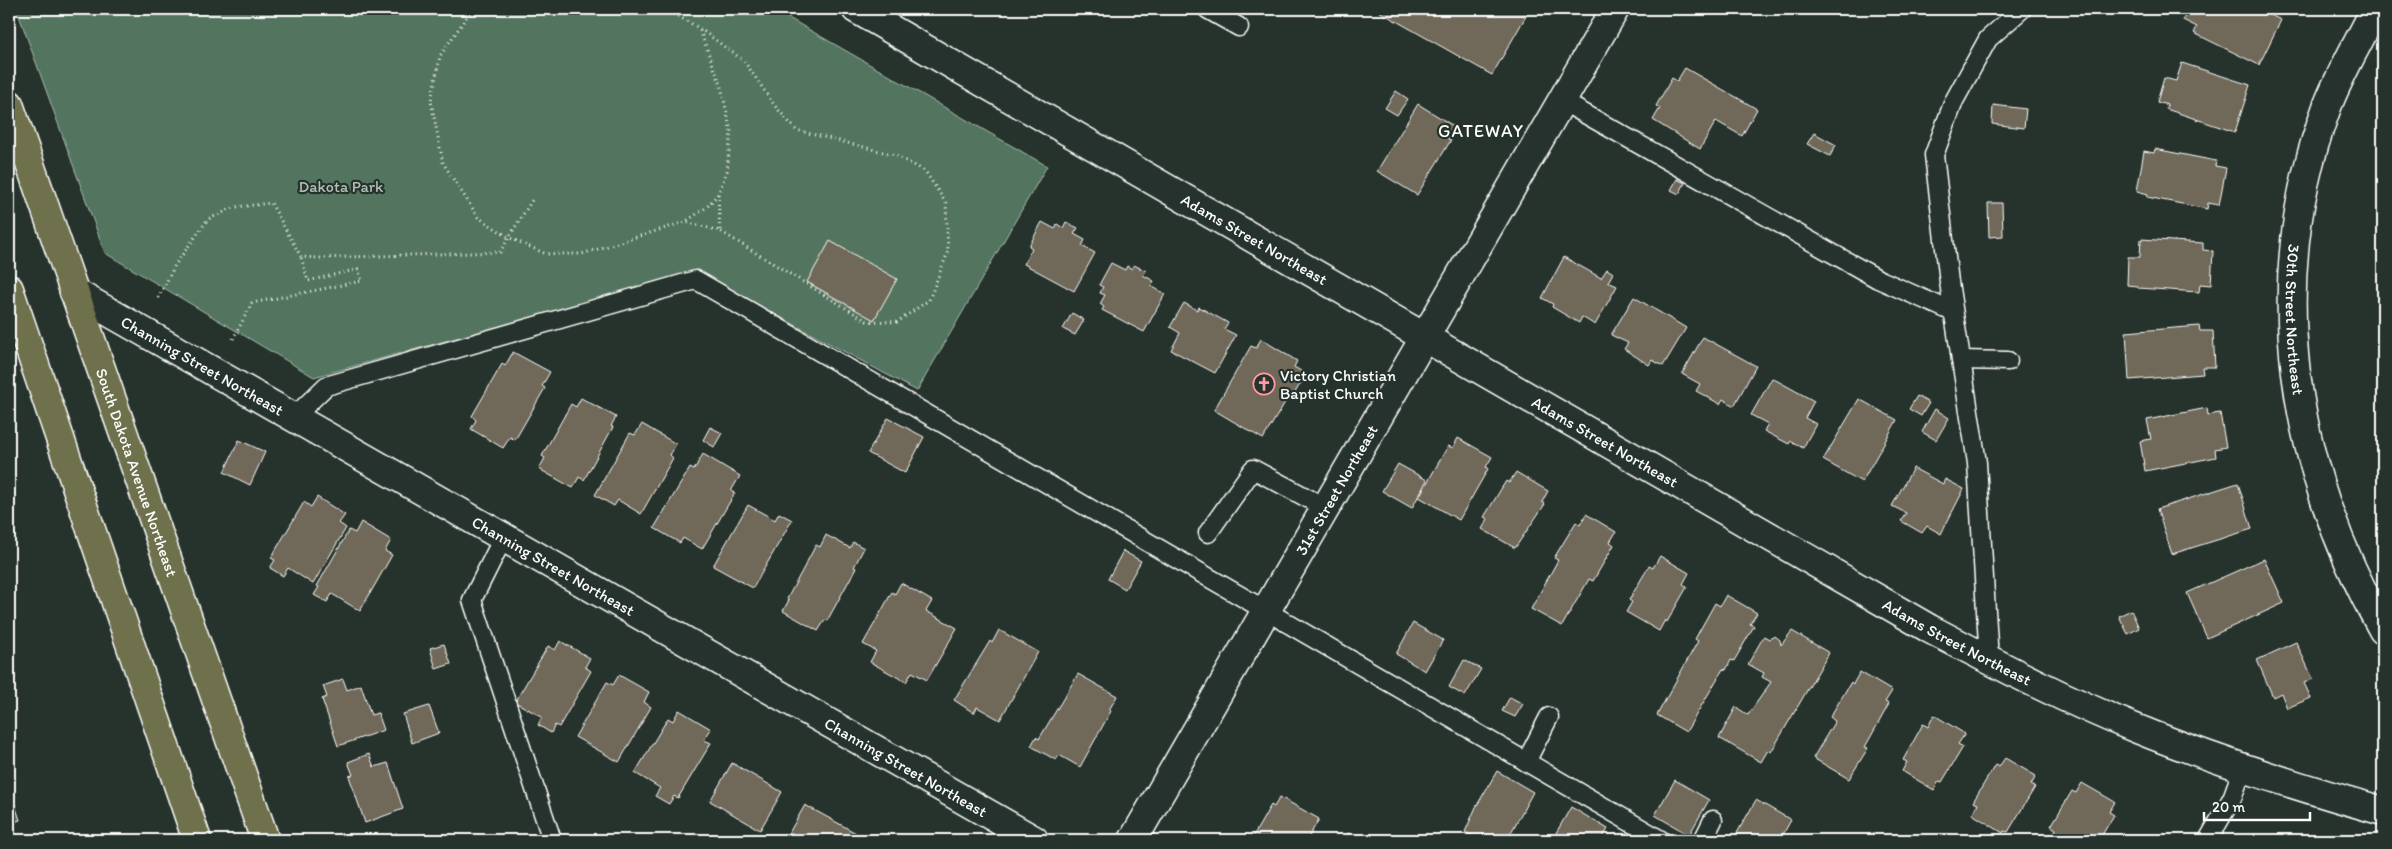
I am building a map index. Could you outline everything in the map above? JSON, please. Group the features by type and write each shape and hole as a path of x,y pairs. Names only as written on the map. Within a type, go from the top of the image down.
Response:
{"main road":[{"name":"South Dakota Avenue Northeast","path":"9,104 265,840"},
{"path":"9,289 197,840"}],"street":[{"name":"Adams Street Northeast","path":"856,9 1905,615 1989,660 2133,728 2243,768 2383,812"},
{"name":"31st Street Northeast","path":"1134,840 1615,9"},
{"name":"30th Street Northeast","path":"2375,9 2343,70 2314,146 2296,237 2291,305 2298,391 2316,477 2337,534 2383,630"},
{"name":"Channing Street Northeast","path":"74,292 1034,840"}],"lane":[{"path":"1207,9 1239,27"},
{"path":"1989,660 1977,463 1953,312 1934,155 1954,101 1988,38 2022,9"},
{"path":"1562,101 1878,279 1953,312"},
{"path":"294,417 326,386 696,280 1661,840"},
{"path":"1961,360 2008,361"},
{"path":"1208,533 1253,469 1326,508"},
{"path":"504,536 472,600 552,840"},
{"path":"1526,762 1549,716"},
{"path":"2208,840 2232,798 2243,768"},
{"path":"1703,840 1713,820"}],"path":[{"path":"479,9 468,15 440,56 431,101 443,163 478,217 510,238 546,254 582,254 685,222 707,207 718,194 727,171 731,132 721,86 699,28"},
{"path":"665,9 699,28 744,61 775,106 796,130 895,155 925,171 946,202 948,252 929,300 896,322 867,321 720,231 685,222"},
{"path":"718,194 720,231"},
{"path":"301,257 500,252 534,197"},
{"path":"158,298 175,265 208,219 236,207 271,203 301,257 308,281 358,269 362,281 252,303 233,339"}],"green space":[{"name":"Dakota Park","path":"773,9 1047,166 917,391 697,272 314,377 105,253 17,10"}],"building":[{"path":"1375,9 1530,9 1492,75"},
{"path":"2188,9 2257,9 2281,20 2259,65 2194,33 2197,27 2183,20"},
{"path":"2182,63 2250,85 2235,132 2166,109 2167,105 2157,102 2164,78 2176,81"},
{"path":"1685,68 1757,109 1742,136 1716,121 1700,149 1653,120 1660,108 1656,106 1672,78 1677,81"},
{"path":"1396,91 1408,99 1397,115 1385,108"},
{"path":"1418,104 1455,127 1448,139 1451,140 1417,195 1377,171"},
{"path":"1993,105 2026,109 2024,128 1992,124"},
{"path":"1814,133 1836,145 1830,156 1807,144"},
{"path":"2155,149 2216,161 2215,166 2226,168 2219,205 2208,203 2207,209 2147,197 2148,194 2137,191 2144,151 2154,153"},
{"path":"1677,179 1685,183 1679,194 1671,190"},
{"path":"1988,203 2002,203 2003,236 1989,237"},
{"path":"1042,222 1055,229 1057,224 1063,228 1066,222 1078,228 1074,234 1085,240 1082,246 1095,253 1074,291 1024,264 1032,248 1029,246"},
{"path":"2141,239 2203,243 2203,250 2213,251 2211,285 2200,284 2199,292 2138,288 2138,286 2127,285 2128,257 2140,257"},
{"path":"830,241 897,279 874,320 807,282"},
{"path":"1564,257 1601,278 1607,269 1613,273 1608,282 1617,286 1595,325 1582,317 1579,323 1552,307 1553,304 1542,298"},
{"path":"1111,263 1125,270 1127,266 1132,269 1134,265 1146,271 1143,275 1154,281 1151,286 1165,294 1144,332 1102,310 1104,307 1100,304 1105,295 1100,293 1103,287 1099,285"},
{"path":"1634,297 1686,328 1663,366 1652,360 1649,365 1624,349 1628,343 1611,335"},
{"path":"1184,303 1197,310 1199,307 1228,323 1224,329 1236,335 1215,373 1171,350 1180,333 1170,327"},
{"path":"1072,313 1084,320 1075,335 1063,329"},
{"path":"2199,326 2200,331 2213,331 2215,367 2202,367 2203,374 2129,380 2126,332"},
{"path":"1703,337 1756,366 1734,406 1723,399 1720,404 1696,391 1700,384 1682,374"},
{"name":"Victory Christian Baptist Church","path":"1261,339 1297,361 1294,367 1306,374 1293,396 1290,394 1263,439 1214,410 1251,346 1256,348"},
{"path":"513,352 550,372 542,386 545,388 515,440 510,437 503,448 471,429 476,420 472,416 502,364 505,366"},
{"path":"1772,378 1814,401 1805,418 1816,424 1803,448 1791,441 1789,444 1764,431 1768,424 1751,415"},
{"path":"1917,396 1929,403 1921,416 1909,409"},
{"path":"581,398 616,417 611,426 613,427 584,480 579,477 573,488 539,469 545,458 542,456 571,404 576,407"},
{"path":"1859,399 1897,420 1862,482 1823,460"},
{"path":"2207,408 2208,415 2220,413 2226,447 2215,449 2216,457 2145,471 2140,441 2151,439 2147,420"},
{"path":"1935,409 1949,418 1936,440 1922,432"},
{"path":"888,418 924,437 905,473 868,453"},
{"path":"642,424 676,444 670,455 673,458 641,514 618,500 614,506 595,495 630,433 635,435"},
{"path":"710,427 722,433 714,447 703,440"},
{"path":"1458,438 1492,457 1486,467 1488,469 1459,520 1419,497 1448,446 1453,448"},
{"path":"239,440 265,452 250,485 224,472"},
{"path":"703,454 740,476 731,491 735,493 702,549 683,538 680,543 654,528 690,468 694,470"},
{"path":"1398,464 1427,480 1412,508 1382,491"},
{"path":"1913,468 1943,484 1945,479 1964,489 1941,534 1927,526 1922,533 1901,521 1906,513 1892,506"},
{"path":"1516,472 1548,491 1542,502 1545,504 1515,548 1482,529 1488,519 1484,517 1506,481 1509,483"},
{"path":"2238,483 2252,529 2172,554 2157,509"},
{"path":"317,497 345,515 339,523 346,528 313,584 288,568 283,576 270,568 275,560 271,558 304,502 311,507"},
{"path":"748,505 775,520 779,513 792,520 753,588 713,566"},
{"path":"1586,514 1616,532 1610,542 1614,545 1593,581 1589,579 1562,626 1531,609 1558,560 1554,558 1576,522 1580,525"},
{"path":"361,522 391,540 385,551 392,555 360,611 332,594 327,602 314,595 319,587 317,586 349,530 355,533"},
{"path":"826,535 850,548 853,542 864,548 854,567 856,568 827,621 825,620 818,631 783,611 789,600 787,599 816,545 820,547"},
{"path":"1123,551 1141,561 1125,589 1108,579"},
{"path":"1660,556 1689,573 1683,584 1687,587 1667,622 1665,620 1659,631 1626,612 1632,602 1629,600 1649,566 1653,568"},
{"path":"2264,559 2284,603 2207,638 2187,593"},
{"path":"901,583 932,601 926,611 957,628 927,680 912,672 906,682 870,662 876,651 863,644 892,592 895,594"},
{"path":"1726,595 1757,613 1750,624 1754,626 1734,661 1731,660 1726,670 1723,669 1686,732 1657,715 1698,641 1695,639 1715,603 1720,606"},
{"path":"2131,610 2139,628 2128,634 2119,616"},
{"path":"1413,623 1443,640 1425,671 1396,654"},
{"path":"999,630 1038,652 1000,720 977,707 974,713 954,700 990,641 992,643"},
{"path":"1792,631 1829,653 1771,752 1768,750 1761,762 1719,738 1736,707 1748,715 1771,682 1762,677 1764,673 1748,664 1764,636 1769,639 1775,636 1780,640 1781,645"},
{"path":"560,641 590,658 585,667 591,671 559,727 555,725 551,733 538,725 542,717 515,702 548,646 555,650"},
{"path":"2296,642 2313,679 2304,683 2311,698 2287,708 2281,693 2273,697 2257,660"},
{"path":"444,644 451,664 436,669 430,648"},
{"path":"1464,660 1481,669 1465,696 1449,687"},
{"path":"1860,672 1892,691 1885,702 1889,704 1865,747 1868,748 1849,779 1813,758 1835,721 1830,717 1851,682 1853,684"},
{"path":"1078,674 1117,696 1109,710 1111,711 1080,767 1059,755 1056,760 1031,746 1036,737 1039,739"},
{"path":"619,675 649,692 644,702 651,707 619,762 575,737 607,682 613,685"},
{"path":"343,679 347,690 361,685 371,715 378,713 384,730 338,746 322,699 327,697 323,686"},
{"path":"1510,697 1523,704 1515,717 1502,711"},
{"path":"429,706 439,733 412,743 403,714"},
{"path":"679,710 711,729 704,740 711,743 678,798 674,796 669,804 655,796 660,788 635,773 668,718 673,721"},
{"path":"1934,715 1965,734 1958,744 1963,747 1942,782 1939,781 1934,790 1902,771 1907,762 1903,760 1923,724 1928,727"},
{"path":"369,754 374,767 388,763 403,809 365,823 349,776 353,775 348,762"},
{"path":"2005,758 2036,776 2031,785 2035,787 2008,832 2004,831 2003,833 1972,814 1978,804 1973,802 1995,765 1999,767"},
{"path":"732,763 782,792 760,830 710,801"},
{"path":"1497,771 1533,792 1507,840 1481,840 1465,832 1476,807"},
{"path":"9,774 13,785 9,786"},
{"path":"1675,780 1709,800 1689,835 1655,815"},
{"path":"2082,783 2115,802 2109,812 2114,815 2099,840 2051,840 2056,829 2051,826 2072,791 2076,793"},
{"path":"1280,797 1319,819 1307,840 1251,840 1271,805 1274,807"},
{"path":"1756,800 1791,820 1780,840 1733,840"},
{"path":"14,802 20,820 9,824 9,804"},
{"path":"805,805 856,833 852,840 785,840"},
{"path":"1571,807 1608,829 1601,840 1552,840"},
{"path":"397,833 400,840 373,840"},
{"path":"1348,833 1361,840 1344,840"}],"place":[{"name":"Victory Christian Baptist Church","path":"1264,384"}],"district":[{"name":"GATEWAY","path":"1481,131"}]}
